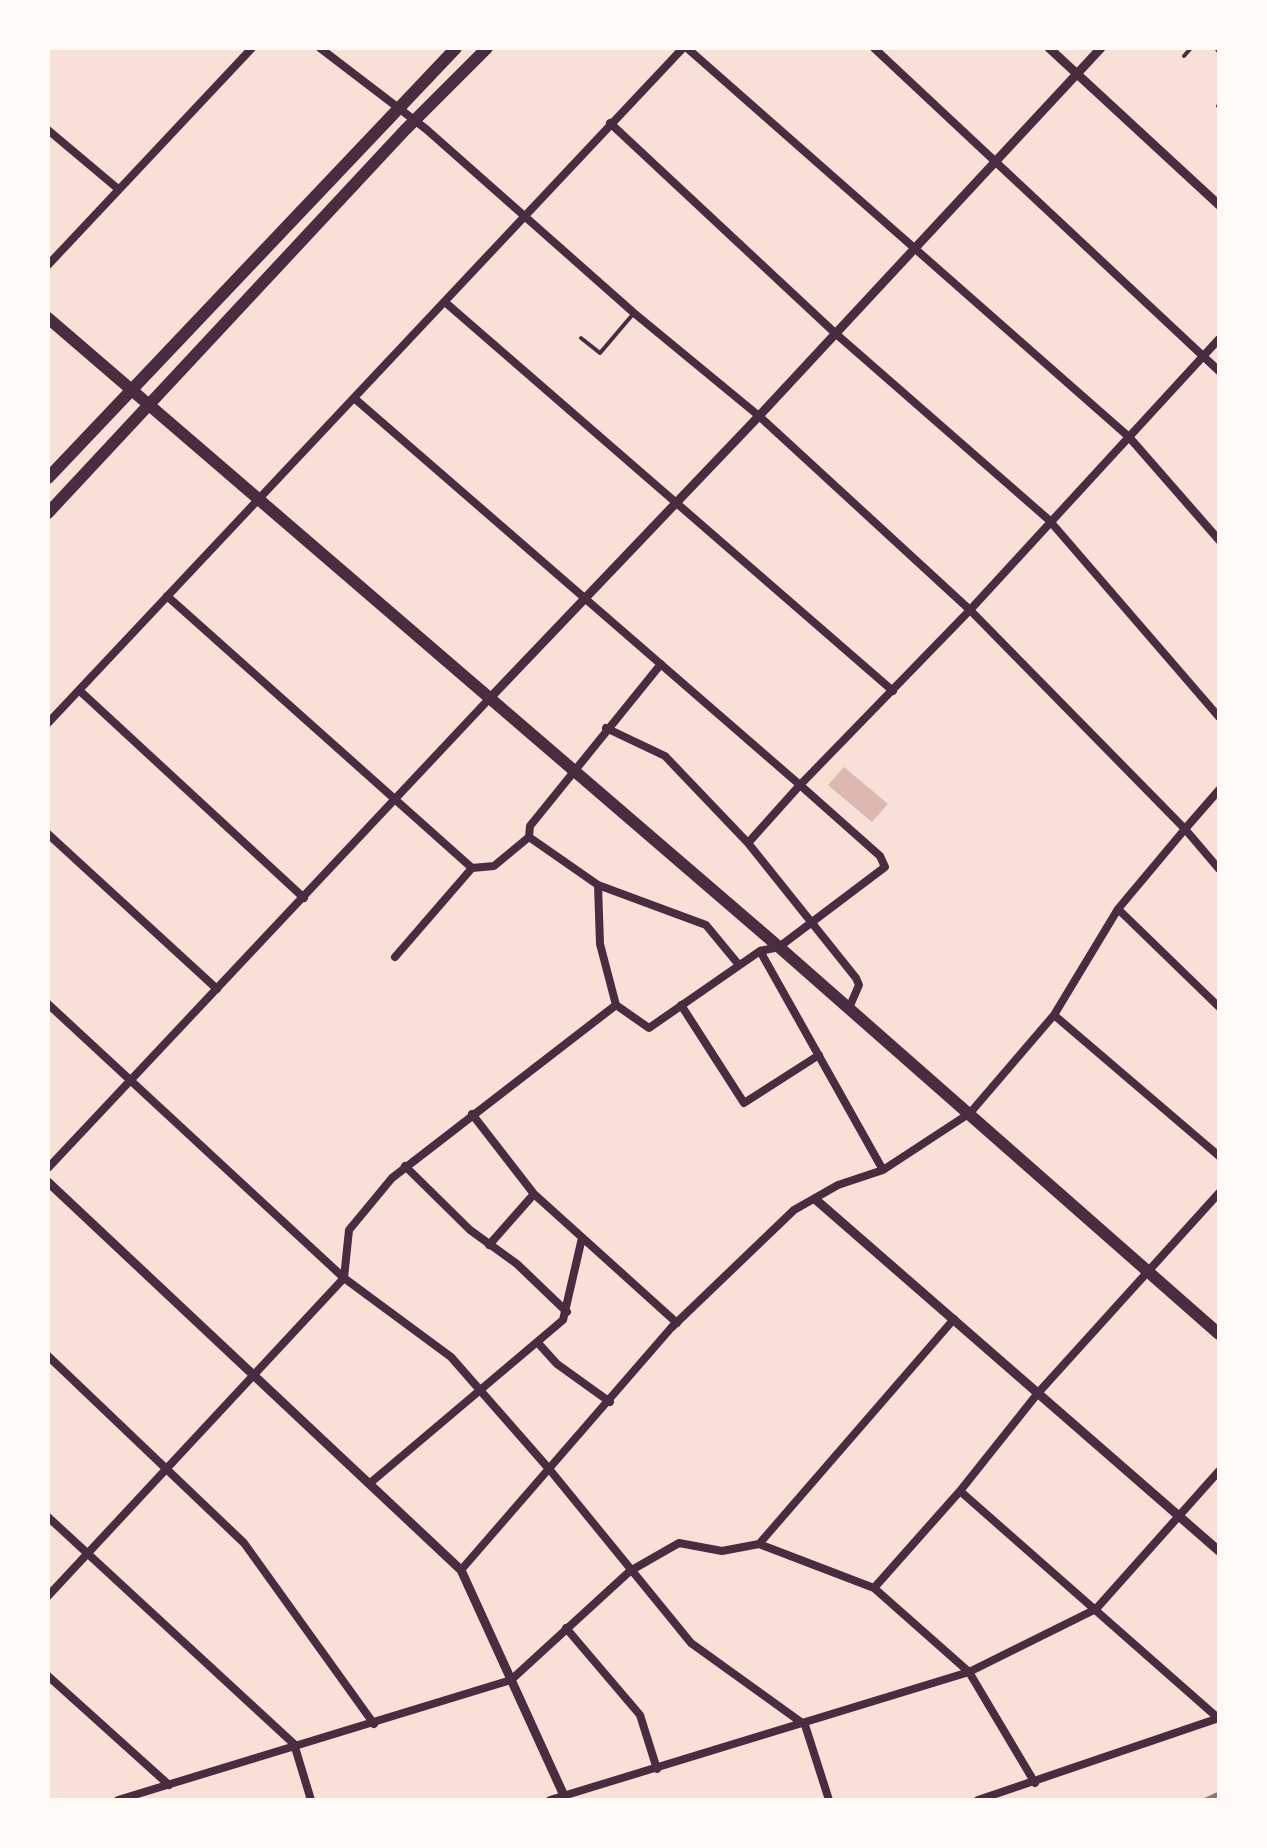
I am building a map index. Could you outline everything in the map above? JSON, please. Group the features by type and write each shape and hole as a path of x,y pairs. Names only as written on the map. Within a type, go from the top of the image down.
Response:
{"main road":[{"path":"48,478 456,48"},
{"path":"48,513 415,119 487,48"},
{"path":"48,318 133,387 489,699 779,947 1219,1334"}],"street":[{"path":"48,265 117,188 252,48"},
{"path":"320,48 415,119 634,313 759,416 970,610 1185,829 1219,869"},
{"path":"461,74 494,48"},
{"path":"48,723 446,303 610,123 685,48 1129,437 1219,540"},
{"path":"874,48 1219,371"},
{"path":"1049,48 1219,205"},
{"path":"48,1168 675,501 759,416 1101,48"},
{"path":"610,123 835,333 1049,520 1219,717"},
{"path":"48,130 117,188"},
{"path":"446,303 893,691"},
{"path":"748,843 970,610 1049,520 1219,339"},
{"path":"354,398 583,600 800,785 880,856 885,867 779,947 760,951 649,1028 616,1005 600,944 598,885"},
{"path":"167,596 472,868"},
{"path":"395,957 472,868 494,866 529,837 530,826 573,769 661,664"},
{"path":"80,691 304,898"},
{"path":"606,728 665,756 748,843 812,920 859,985 849,1008"},
{"path":"461,1570 677,1323 794,1210 838,1185 883,1170 970,1113 1054,1015 1118,909 1219,790"},
{"path":"48,834 217,989"},
{"path":"529,837 598,885 706,925 739,965"},
{"path":"1118,909 1219,1007"},
{"path":"760,951 883,1170"},
{"path":"48,1004 344,1278 451,1357 550,1470 691,1643 805,1725 829,1800"},
{"path":"48,1596 344,1278 349,1230 405,1166 616,1005"},
{"path":"681,1005 744,1103 819,1055"},
{"path":"1054,1015 1219,1156"},
{"path":"472,1114 534,1194 677,1323"},
{"path":"405,1166 489,1245 527,1273 567,1312"},
{"path":"48,1182 461,1570 565,1798"},
{"path":"874,1588 960,1491 1038,1393 1150,1273 1219,1193"},
{"path":"489,1245 534,1194"},
{"path":"815,1199 1219,1551"},
{"path":"369,1484 556,1328 567,1312 582,1238"},
{"path":"759,1544 954,1319"},
{"path":"538,1343 557,1364 610,1402"},
{"path":"48,1356 244,1543 374,1724"},
{"path":"550,1800 805,1725 969,1672 1096,1609 1219,1471"},
{"path":"960,1491 1218,1718 978,1800"},
{"path":"48,1517 294,1744 311,1800"},
{"path":"118,1800 511,1680 630,1571 679,1543 722,1551 759,1544 874,1588 969,1672 1035,1783"},
{"path":"566,1628 640,1715 657,1769"},
{"path":"48,1676 169,1785"}],"lane":[{"path":"1184,56 1191,48"},
{"path":"581,338 600,353 634,313"}],"shaded area":[{"path":"844,767 888,804 872,822 828,785"}],"railway":[{"path":"1206,1800 1219,1794"}]}
